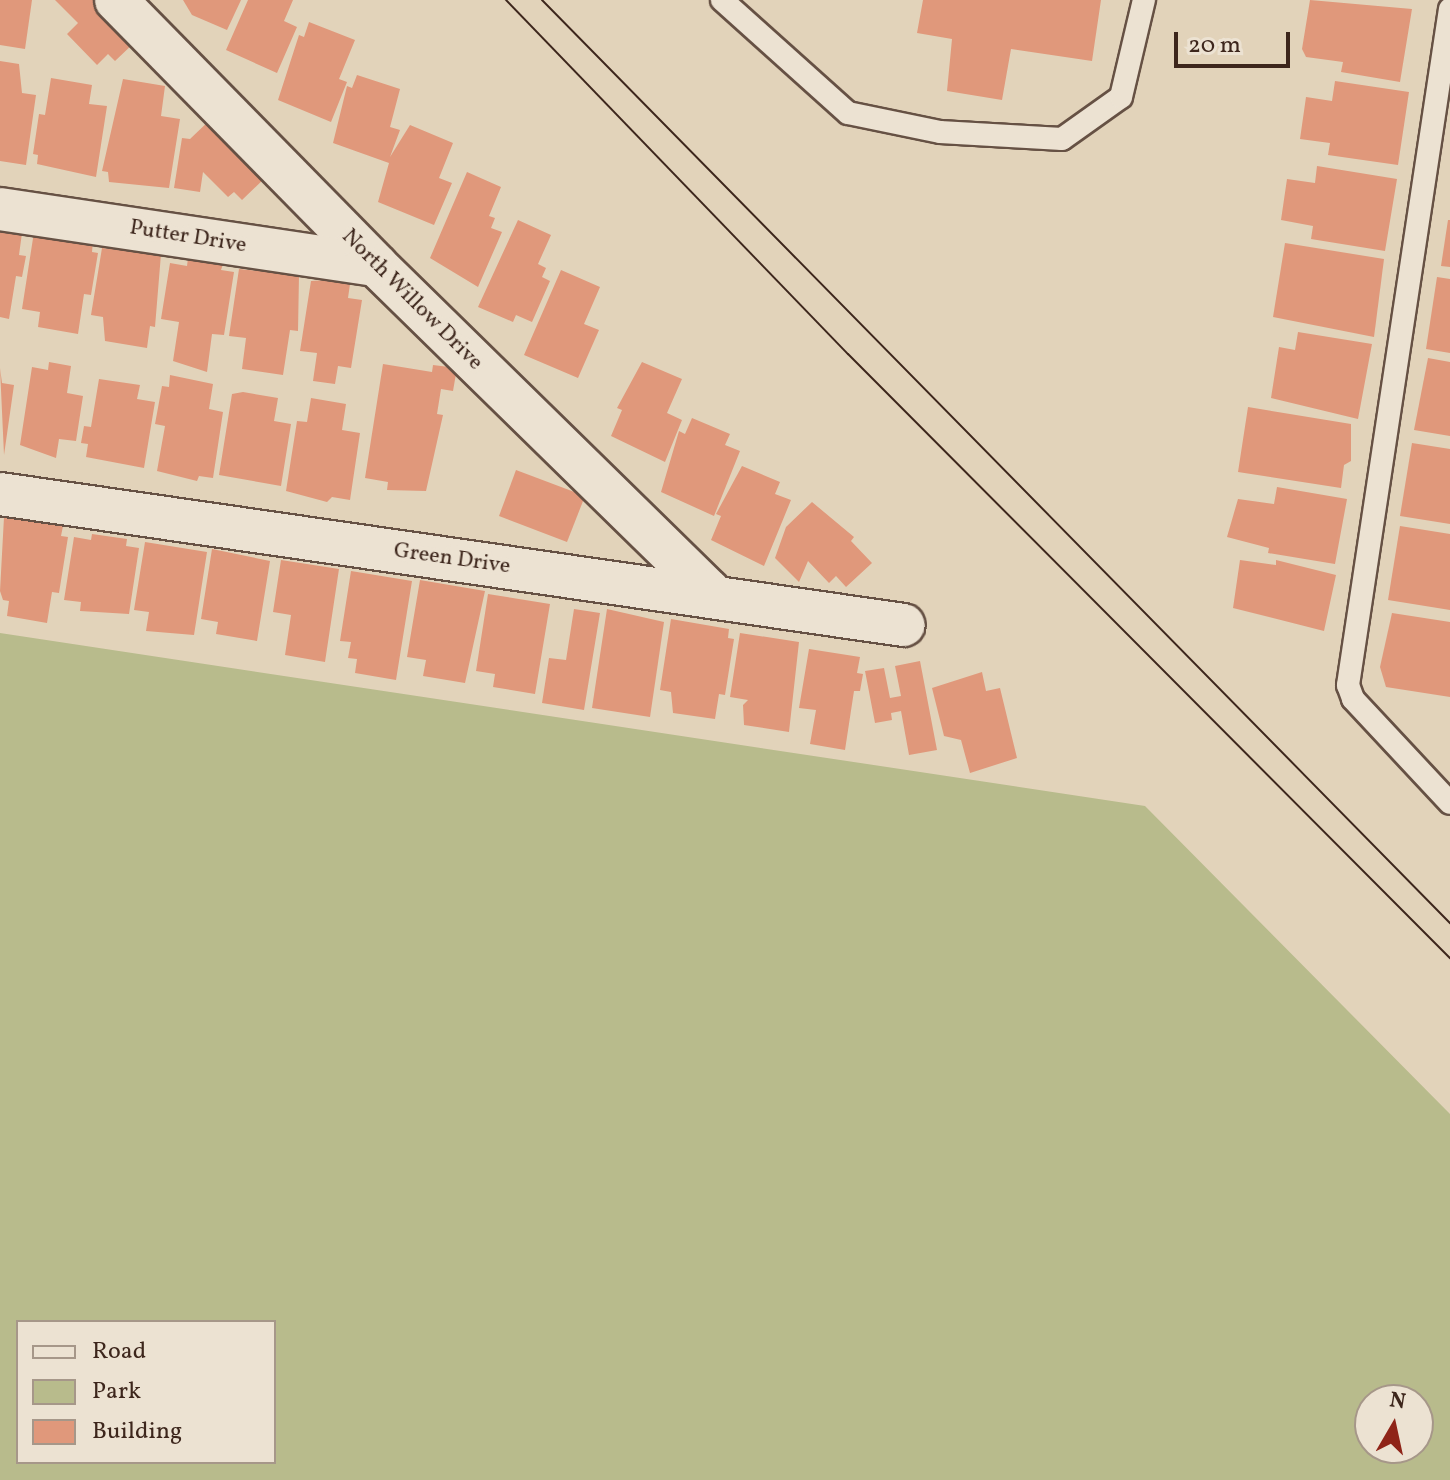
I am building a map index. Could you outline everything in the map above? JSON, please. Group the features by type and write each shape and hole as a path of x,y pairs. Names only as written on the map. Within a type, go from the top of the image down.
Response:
{"street":[{"name":"North Willow Drive","path":"116,0 376,265 709,591 709,596"},
{"name":"Putter Drive","path":"0,209 376,265"},
{"name":"Green Drive","path":"0,494 904,625"}],"lane":[{"path":"722,0 848,113 940,132 1062,139 1121,97 1144,0"},
{"path":"1450,9 1348,685 1353,699 1450,803"}],"green space":[{"path":"0,633 1145,806 1450,1114 1450,1480 0,1480"}],"building":[{"path":"0,0 32,0 25,49 0,45"},
{"path":"55,0 101,0 135,42 115,61 108,54 97,65 67,34 78,23"},
{"path":"183,0 241,0 227,30 192,15"},
{"path":"248,0 293,0 284,21 297,27 277,73 226,50"},
{"path":"923,0 1101,0 1092,61 1011,49 1002,100 947,91 952,39 917,33"},
{"path":"1310,0 1412,9 1400,82 1341,72 1343,62 1306,57 1302,49"},
{"path":"309,22 355,40 339,79 347,82 331,122 278,100 299,35 304,37"},
{"path":"0,61 19,64 22,93 36,95 26,165 0,161"},
{"path":"357,75 400,89 390,127 400,130 390,157 410,125 453,143 439,178 452,183 434,225 378,202 389,163 333,143 347,86 352,88"},
{"path":"51,78 92,85 89,104 107,106 96,177 37,164 38,155 33,154 39,114 45,115"},
{"path":"123,79 165,86 161,116 180,119 169,188 109,182 108,172 102,171"},
{"path":"1335,81 1409,92 1398,165 1328,155 1330,143 1300,139 1306,97 1332,101"},
{"path":"212,118 268,175 242,200 234,192 228,197 203,172 200,192 174,188 182,138 190,139"},
{"path":"1317,166 1397,179 1385,251 1311,239 1313,226 1281,220 1287,179 1315,183"},
{"path":"467,172 501,187 489,216 495,218 491,228 502,232 478,287 430,258"},
{"path":"518,220 551,235 538,264 546,268 542,277 550,281 532,322 516,315 513,322 478,307"},
{"path":"1450,220 1450,267 1441,266"},
{"path":"0,230 22,233 19,255 26,256 22,277 16,276 9,319 0,317"},
{"path":"34,232 93,241 92,252 98,253 91,295 84,294 78,334 38,327 40,312 22,309"},
{"path":"1285,243 1384,259 1374,337 1273,317"},
{"path":"102,248 161,254 155,327 150,326 147,348 105,341 103,317 91,315"},
{"path":"188,258 223,264 221,270 234,272 224,335 212,334 207,372 173,361 179,322 161,319 170,263 187,266"},
{"path":"239,269 299,275 298,331 290,330 283,375 242,369 246,338 229,336"},
{"path":"561,270 600,287 584,324 599,330 578,378 524,355"},
{"path":"1437,277 1450,279 1450,353 1426,349"},
{"path":"311,281 350,284 348,298 362,300 351,368 338,366 335,384 313,381 317,353 300,351"},
{"path":"1298,332 1372,344 1358,419 1271,398 1279,347 1295,350"},
{"path":"1428,358 1450,362 1450,436 1414,430"},
{"path":"49,362 71,366 67,393 83,396 76,441 59,439 56,458 20,445 32,367 48,370"},
{"path":"642,362 682,379 667,413 682,420 665,462 611,436 622,410 617,408"},
{"path":"383,364 432,372 433,365 457,368 453,391 441,389 437,414 443,415 426,491 387,490 388,482 365,478"},
{"path":"0,368 2,383 14,385 4,455"},
{"path":"170,375 213,384 209,409 223,412 213,478 199,476 197,481 157,471 165,426 155,424 162,386 169,387"},
{"path":"99,379 140,385 137,399 155,402 144,468 86,457 88,444 81,443 84,426 91,427"},
{"path":"243,392 278,398 274,421 291,424 281,486 219,475 232,394"},
{"path":"311,398 346,404 342,430 360,433 350,500 332,497 327,502 286,491 297,421 307,422"},
{"path":"1248,407 1351,424 1351,461 1344,465 1341,488 1238,472"},
{"path":"692,418 730,434 725,445 740,451 714,516 661,492 679,431 685,434"},
{"path":"1412,443 1450,449 1450,524 1400,516"},
{"path":"742,466 780,482 775,494 791,500 764,566 711,540 721,516 716,514"},
{"path":"516,470 585,496 567,542 499,516"},
{"path":"1277,487 1347,499 1335,564 1268,553 1269,548 1227,537 1238,499 1274,504"},
{"path":"812,502 854,537 851,541 872,563 846,587 836,576 829,583 808,561 799,582 775,558 786,527"},
{"path":"4,517 63,526 61,536 68,537 59,593 52,592 47,623 7,616 9,601 3,600 0,591"},
{"path":"1400,526 1450,534 1450,610 1388,600"},
{"path":"92,534 127,539 126,546 139,548 129,614 80,611 81,602 64,600 74,537 91,540"},
{"path":"145,542 207,552 194,635 146,631 149,612 134,610"},
{"path":"212,549 270,561 257,641 216,634 218,622 201,619"},
{"path":"281,560 339,569 325,662 285,655 291,615 273,612"},
{"path":"1240,560 1276,565 1276,560 1336,575 1324,631 1233,608"},
{"path":"351,571 412,581 396,680 355,673 357,659 348,658 351,642 340,641"},
{"path":"420,580 485,591 465,683 423,676 426,660 407,657"},
{"path":"488,594 550,604 535,694 493,687 495,674 476,671"},
{"path":"574,609 600,613 584,710 542,703 549,658 566,660"},
{"path":"607,609 664,622 650,717 592,708"},
{"path":"1392,613 1450,622 1450,697 1386,687 1380,667"},
{"path":"671,619 729,629 728,638 734,639 725,695 719,694 715,719 673,713 671,692 660,690"},
{"path":"740,633 799,642 789,732 744,725 743,705 748,700 730,697"},
{"path":"809,649 860,657 857,673 863,674 860,691 854,691 845,750 810,744 816,710 799,708"},
{"path":"920,661 937,750 909,755 901,711 891,713 892,720 875,723 865,671 884,668 890,698 901,696 895,666"},
{"path":"982,672 986,691 1000,688 1017,758 970,773 961,740 944,736 932,688"}],"tram line":[{"path":"506,0 848,354 1450,958"},
{"path":"542,0 1450,923"}]}
